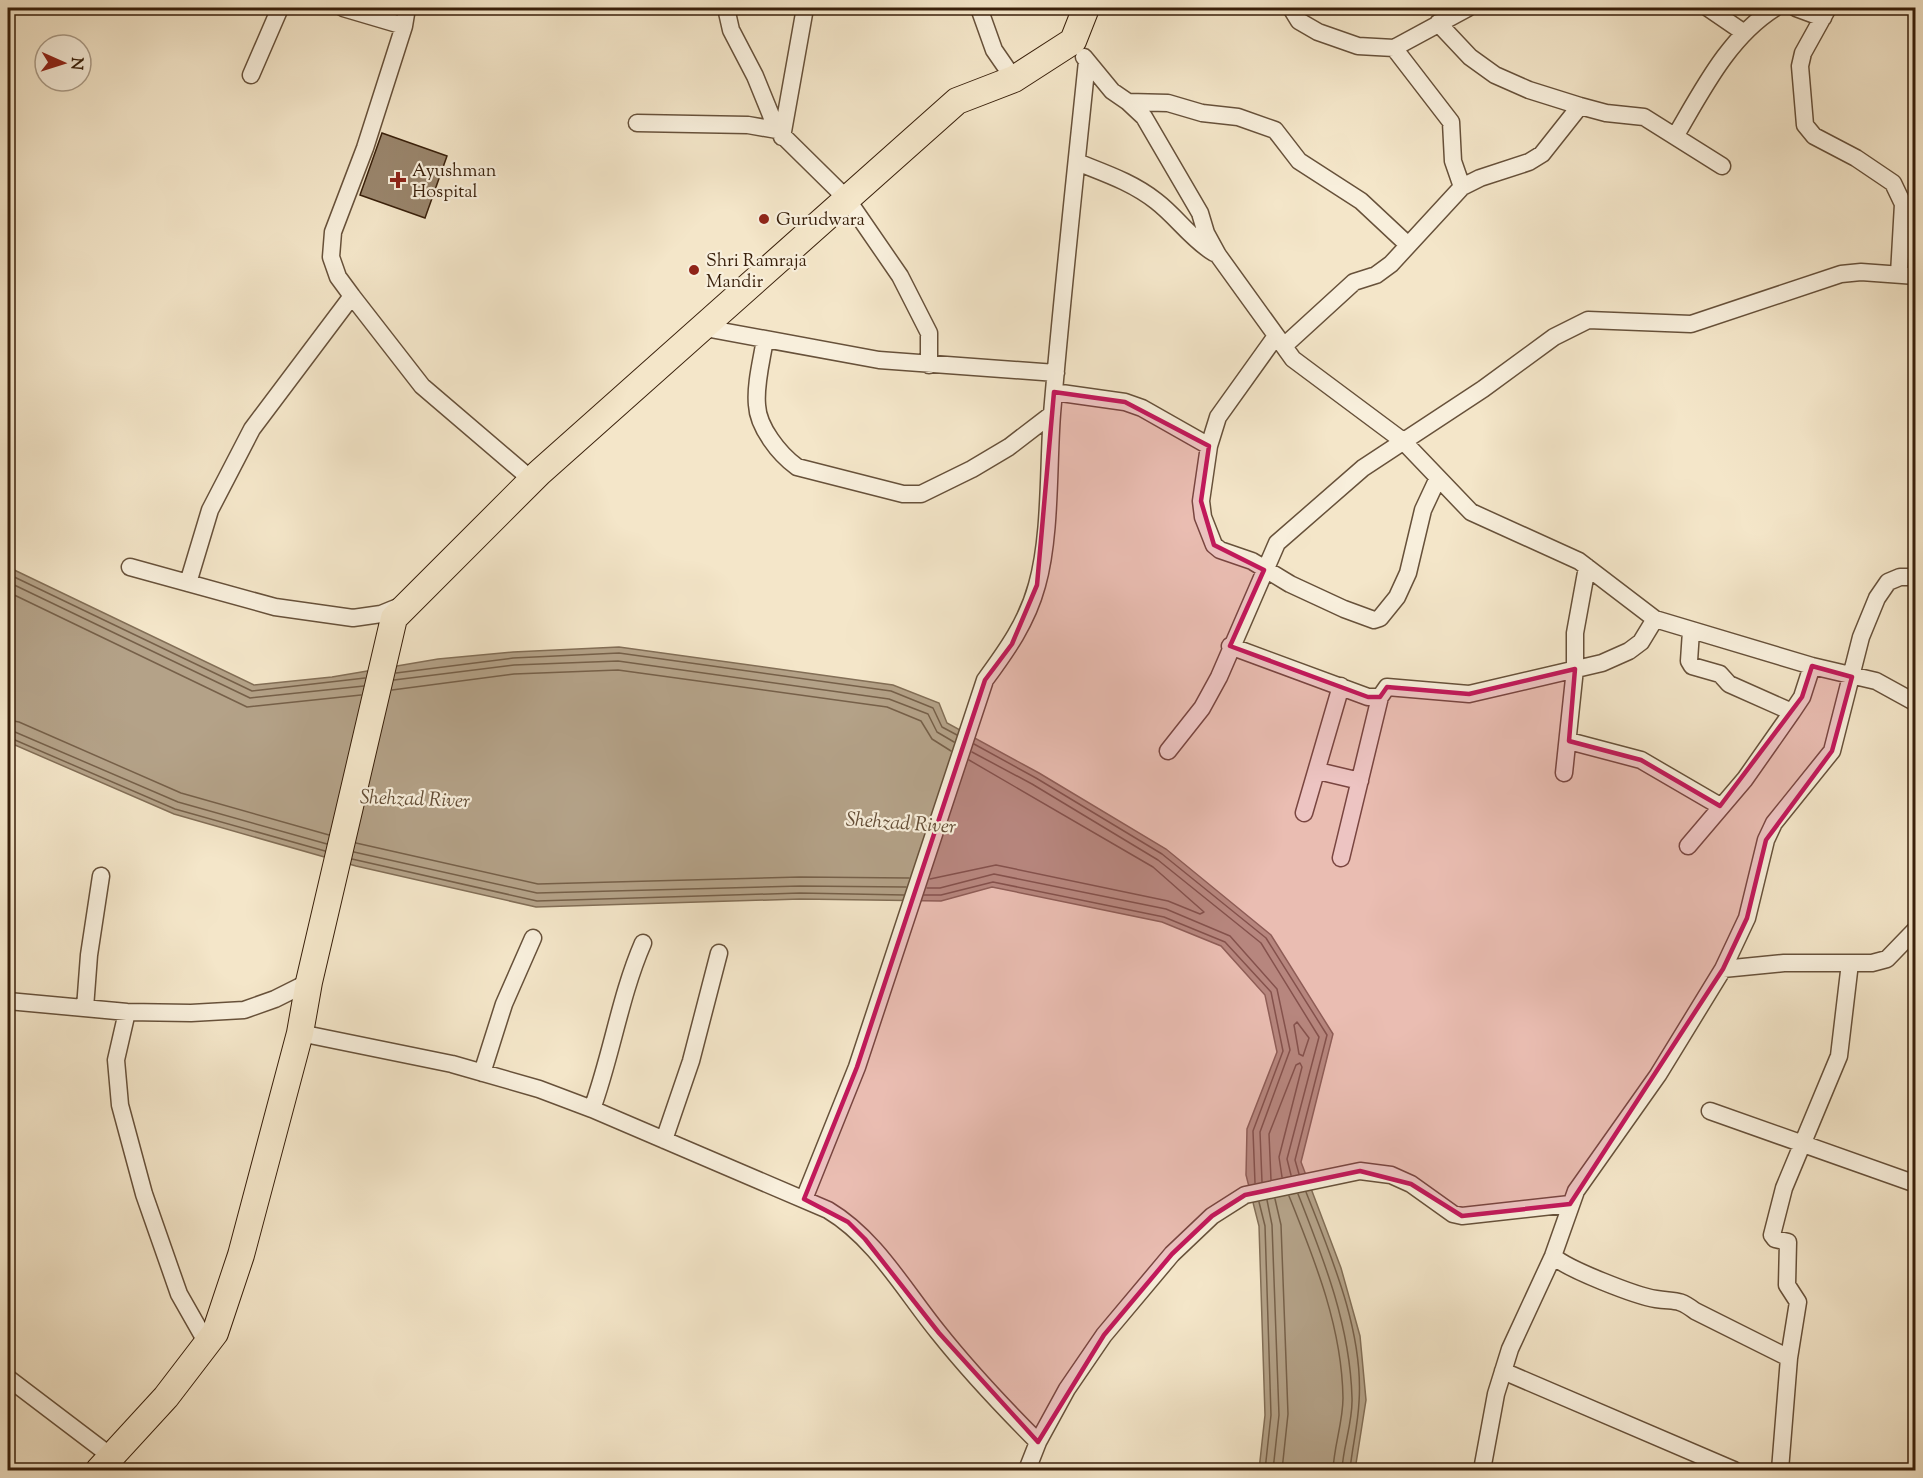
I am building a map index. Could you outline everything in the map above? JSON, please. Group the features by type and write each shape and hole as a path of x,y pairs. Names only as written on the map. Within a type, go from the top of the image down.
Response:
{"main road":[{"path":"105,1464 166,1397 215,1333 241,1255 300,1033 309,982 334,874 401,610 532,480 957,101 1080,51 1086,8"}],"street":[{"path":"251,75 280,8"},
{"path":"343,8 404,26"},
{"path":"407,8 404,26 365,148 333,232 331,257 338,277 423,386 532,480"},
{"path":"726,8 731,30 755,76 780,134 847,200 900,276 929,333 929,365"},
{"path":"780,134 805,8"},
{"path":"979,8 994,50 1014,79"},
{"path":"1291,8 1299,21 1318,33 1358,46 1394,48 1468,8"},
{"path":"1708,8 1743,32"},
{"path":"1676,135 1733,43 1743,32 1775,8"},
{"path":"1168,751 1202,708 1219,677 1230,646 1276,543 1363,468 1483,389 1554,337 1588,320 1691,324 1841,274 1861,272 1907,275 1903,204 1900,193 1880,173 1808,132 1802,118 1800,66 1803,53 1826,13 1796,8"},
{"path":"1438,23 1470,57 1495,75 1529,90 1580,106 1606,113 1644,117 1722,166"},
{"path":"1394,48 1451,122 1453,162 1462,188"},
{"path":"1080,51 1112,91 1144,117 1200,213 1206,233 1218,255 1293,359 1403,441 1437,480 1471,512 1579,561 1655,619 1812,666 1876,681 1916,703"},
{"path":"804,1199 844,1106 985,680 1012,644 1026,618 1037,585 1042,559 1052,414 1077,162 1080,51"},
{"path":"1128,102 1168,103 1202,113 1238,117 1275,130 1299,161 1361,201 1407,244"},
{"path":"1437,480 1423,510 1407,573 1397,597 1380,618 1374,620 1344,609 1264,570 1252,561 1220,550 1214,544 1203,517 1201,501 1209,446 1218,417 1280,341 1354,282 1376,275 1391,264 1407,244 1462,188 1480,178 1536,158 1557,137 1580,106"},
{"path":"637,123 748,125 780,134"},
{"path":"1077,162 1127,182 1156,201 1201,245 1218,255"},
{"path":"188,583 210,510 252,429 352,296"},
{"path":"705,328 879,360 1056,373"},
{"path":"765,339 757,405 764,428 788,460 797,467 903,494 921,494 1008,447 1052,414"},
{"path":"1054,393 1125,402 1142,408 1209,446"},
{"path":"130,567 275,607 353,618 401,610"},
{"path":"1564,773 1575,669 1575,633 1587,567"},
{"path":"1482,1470 1496,1394 1509,1349 1553,1256 1576,1191 1658,1075 1723,969 1747,918 1766,840 1774,823 1832,752 1862,637 1877,598 1888,582 1900,577 1916,577"},
{"path":"1341,858 1380,697 1387,687 1469,694 1602,663 1629,651 1641,642 1655,619"},
{"path":"1691,631 1689,661 1692,666 1720,674 1729,684 1792,712"},
{"path":"1230,646 1368,697 1380,697"},
{"path":"1688,846 1745,779 1792,712 1802,697 1812,666"},
{"path":"1304,813 1341,686"},
{"path":"1569,741 1641,760 1720,806"},
{"path":"1318,771 1360,781"},
{"path":"85,1008 89,955 101,876"},
{"path":"1723,969 1784,963 1872,963 1887,958 1916,929"},
{"path":"482,1073 504,1004 533,938"},
{"path":"592,1109 603,1080 630,975 643,943"},
{"path":"664,1140 691,1061 719,953"},
{"path":"1780,1470 1789,1358 1797,1302 1787,1285 1788,1242 1775,1239 1772,1235 1784,1188 1842,1046 1850,963"},
{"path":"8,1001 127,1012 191,1013 244,1010 275,999 309,982"},
{"path":"127,1012 116,1060 120,1105 144,1194 179,1294 208,1344"},
{"path":"300,1033 378,1047 539,1089 592,1109 804,1199 848,1222 865,1239 939,1333 996,1399 1038,1442"},
{"path":"1710,1111 1916,1184"},
{"path":"1027,1470 1038,1442 1067,1389 1104,1335 1172,1254 1212,1216 1245,1195 1327,1176 1360,1171 1391,1175 1412,1184 1453,1214 1462,1216 1570,1204"},
{"path":"1553,1256 1569,1268 1609,1283 1656,1299 1681,1301 1695,1311 1789,1358"},
{"path":"1503,1371 1734,1470"},
{"path":"8,1378 105,1464"}],"highlighted area":[{"path":"1054,392 1125,402 1209,446 1201,501 1214,545 1264,570 1230,646 1368,697 1380,697 1387,687 1469,694 1575,669 1569,741 1641,760 1720,806 1802,697 1812,666 1852,677 1832,751 1766,840 1747,918 1723,969 1570,1204 1462,1216 1411,1184 1360,1171 1245,1195 1212,1216 1172,1254 1104,1335 1038,1442 939,1333 865,1239 848,1222 804,1199 857,1067 985,680 1012,644 1037,585"}],"water":[{"name":"Shehzad River","path":"8,567 254,685 332,677 438,659 513,652 619,647 893,685 939,703 947,723 1039,773 1166,849 1271,935 1333,1034 1301,1162 1341,1268 1360,1336 1366,1400 1355,1470 1259,1470 1265,1415 1259,1226 1246,1175 1247,1129 1277,1052 1265,995 1221,946 1162,922 992,887 941,901 800,899 536,907 356,866 174,814 8,742"}],"building":[{"path":"382,133 447,156 425,218 360,195"}],"place":[{"name":"Ayushman Hospital","path":"398,180"},
{"name":"Gurudwara","path":"764,219"},
{"name":"Shri Ramraja Mandir","path":"694,270"}]}
